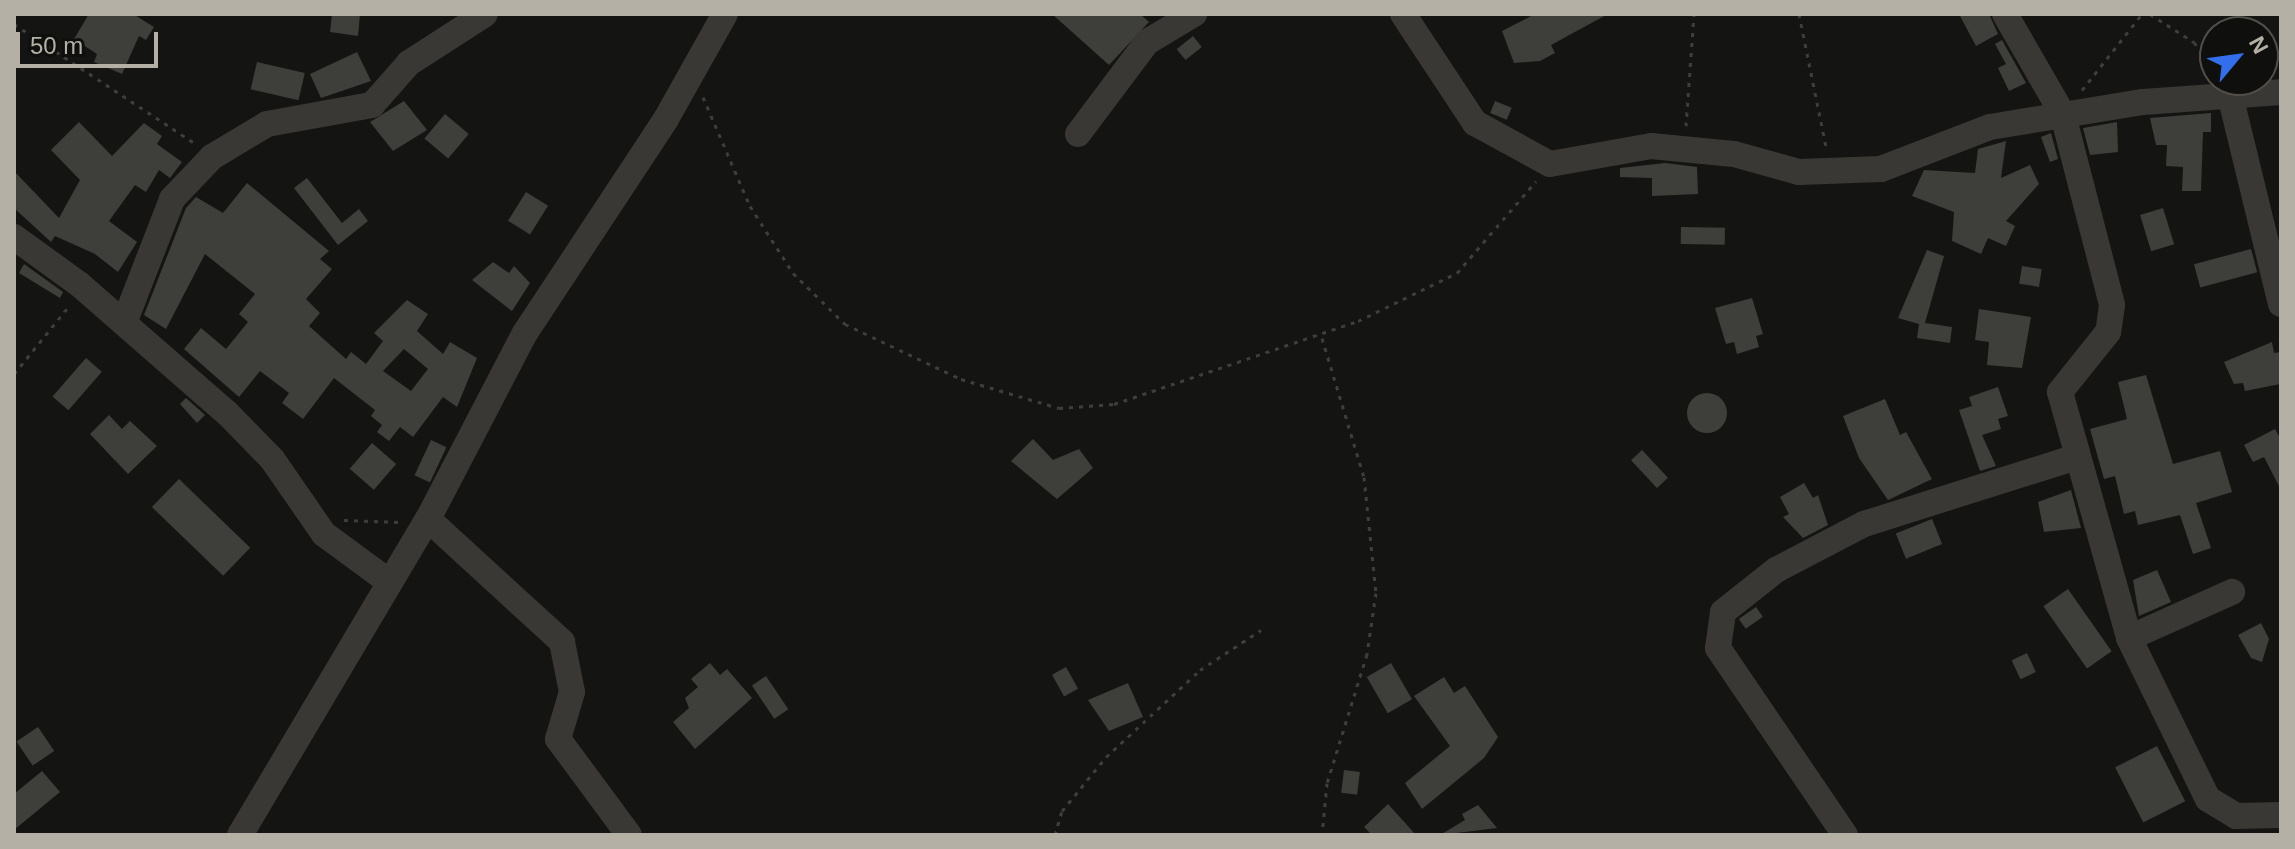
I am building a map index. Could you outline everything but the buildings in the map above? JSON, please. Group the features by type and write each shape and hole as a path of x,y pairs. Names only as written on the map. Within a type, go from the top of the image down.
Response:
{"street":[{"path":"124,323 172,199 212,157 267,124 372,105 409,63 485,14"},
{"path":"240,835 428,519 525,333 693,71 725,14"},
{"path":"1078,134 1147,42 1193,14 1200,14"},
{"path":"1403,14 1475,123 1550,164 1684,146 1799,172 1881,169 1990,127 2222,96"},
{"path":"2005,14 2063,115 2112,305 2108,332 2063,380 2076,457 2129,638 2208,799 2236,816 2281,815"},
{"path":"2230,96 2281,304"},
{"path":"14,237 79,284 272,459 324,534 389,582"},
{"path":"1845,835 1718,648 1723,612 1776,570 1864,524 2076,457"},
{"path":"428,519 562,642 572,692 558,739 629,835"},
{"path":"2129,638 2232,592"}],"path":[{"path":"1684,146 1694,14"},
{"path":"1799,14 1831,170"},
{"path":"2063,115 2142,14"},
{"path":"2150,14 2194,42 2199,49"},
{"path":"14,24 212,157"},
{"path":"693,71 750,206 793,273 845,324 882,348 1059,408 1114,404 1322,337 1457,273 1550,164"},
{"path":"14,374 60,322 79,284"},
{"path":"1322,337 1364,477 1376,593 1367,654 1327,783 1322,835"},
{"path":"305,509 343,520 428,519"},
{"path":"1055,835 1062,811 1106,757 1200,670 1261,630"}]}
